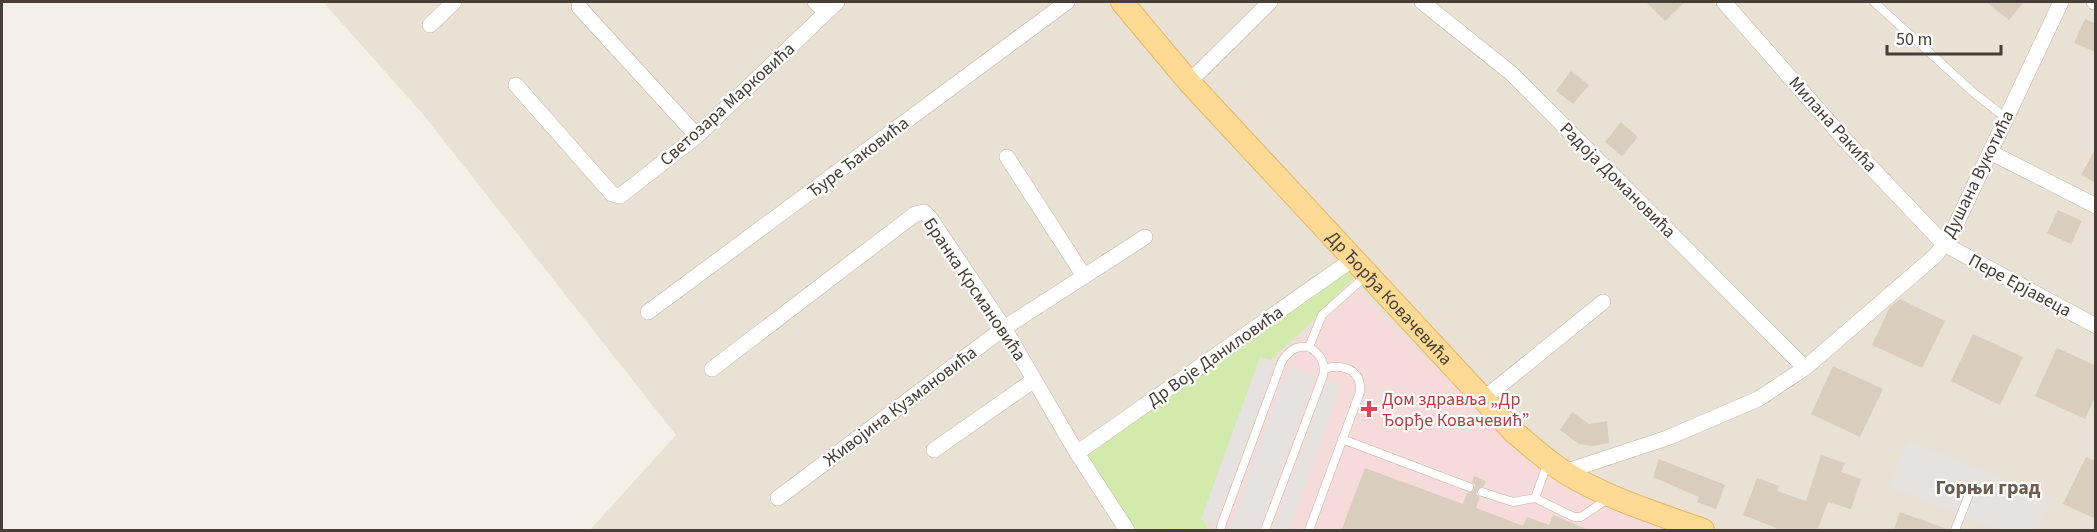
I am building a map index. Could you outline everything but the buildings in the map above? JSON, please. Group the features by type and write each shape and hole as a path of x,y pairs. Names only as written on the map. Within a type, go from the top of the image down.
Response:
{"main road":[{"name":"Др Ђорђа Ковачевића","path":"1122,2 1189,82 1515,433 1556,466 1611,497 1703,531"}],"street":[{"path":"430,26 454,2"},
{"name":"Ђуре Ђаковића","path":"648,312 1067,2"},
{"path":"1189,82 1270,2"},
{"name":"Радоја Домановића","path":"1422,2 1511,73 1805,368"},
{"name":"Милана Ракића","path":"1725,2 1844,140 1944,244"},
{"name":"Душана Вукотића","path":"1556,466 1667,438 1758,399 1805,368 1936,255 1944,244 1990,152 2061,2"},
{"name":"Светозара Марковића","path":"516,85 612,194 620,196 697,136 826,5"},
{"path":"579,7 697,136"},
{"path":"1990,152 2096,206"},
{"path":"1007,157 1084,276"},
{"name":"Бранка Крсмановића","path":"712,369 915,214 924,212 1004,328 1122,529"},
{"name":"Живојина Кузмановића","path":"778,498 1004,328 1145,237"},
{"name":"Пере Ерјавеца","path":"1944,244 2096,326"},
{"name":"Др Воје Даниловића","path":"1077,453 1360,267"},
{"path":"1482,400 1603,302"},
{"path":"934,450 1034,380"}],"lane":[{"path":"1874,2 1958,79 2006,118"},
{"path":"1309,347 1322,315 1360,267"},
{"path":"1221,531 1282,361 1293,349 1299,346 1309,347 1318,353 1324,369 1265,531"},
{"path":"1309,531 1360,392 1360,383 1356,375 1343,366 1324,369"},
{"path":"1342,439 1469,488"},
{"path":"1535,498 1556,466"},
{"path":"1482,492 1513,502 1535,498 1574,517 1581,517 1611,497"},
{"path":"1955,531 1970,492"}],"shaded area":[{"path":"323,2 2095,2 2095,530 590,530 676,435 422,113"},
{"name":"Дом здравља „Др Ђорђе Ковачевић”","path":"1359,291 1488,419 1678,530 1210,530 1219,516 1237,474 1265,389 1290,348 1348,293"},
{"path":"1260,357 1274,362 1215,524 1201,519"},
{"path":"1288,366 1315,376 1259,530 1229,529"},
{"path":"1327,380 1341,385 1289,530 1273,530"},
{"path":"1908,440 2051,497 2038,530 1999,530 1889,487"}],"green space":[{"path":"1350,268 1356,275 1304,329 1270,360 1261,357 1202,519 1208,530 1133,530 1085,457"}],"place":[{"name":"Дом здравља „Др Ђорђе Ковачевић”","path":"1369,409"}],"district":[{"name":"Горњи град","path":"1988,487"}]}
